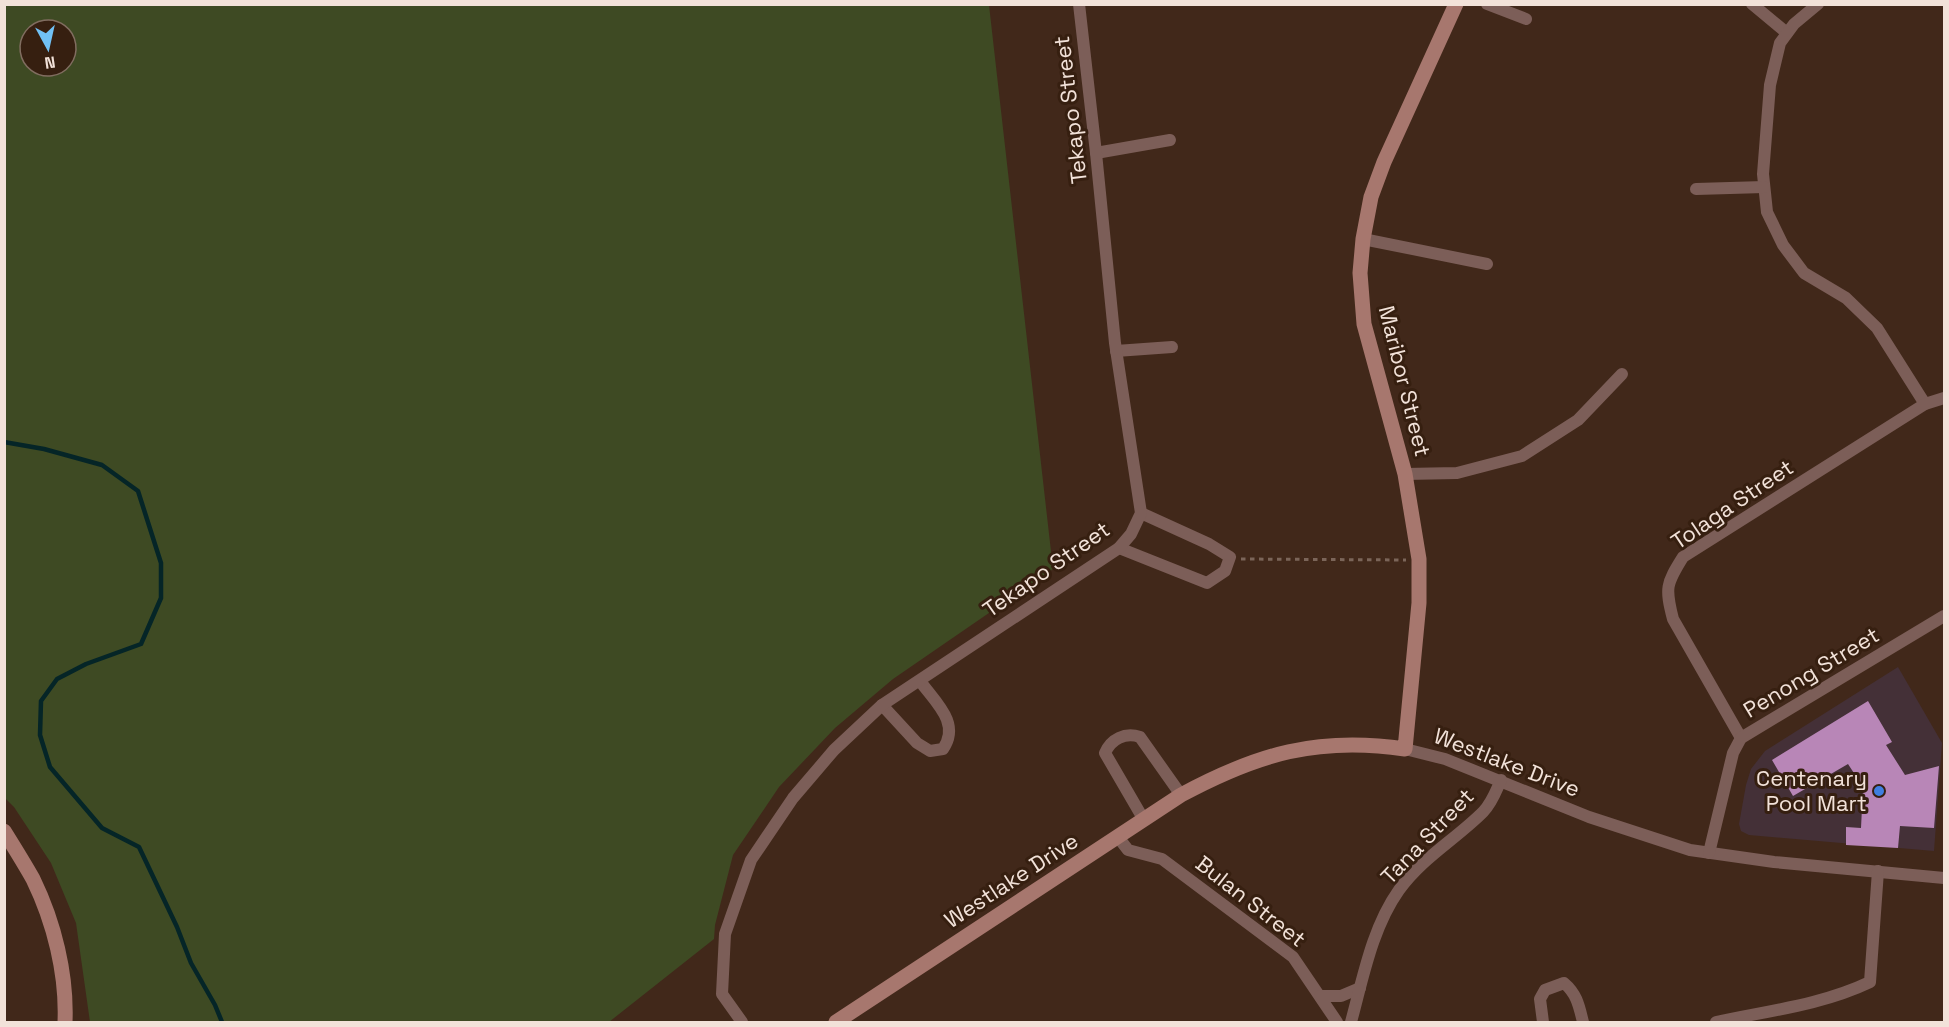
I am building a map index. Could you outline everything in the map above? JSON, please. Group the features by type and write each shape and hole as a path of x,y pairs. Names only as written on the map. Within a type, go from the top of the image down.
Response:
{"street":[{"name":"Tekapo Street","path":"742,1023 722,994 725,934 751,860 793,798 834,750 882,705 1119,548 1131,534 1141,513 1116,351 1079,4"},
{"name":"Maribor Street","path":"1405,749 1419,603 1419,560 1405,474 1364,324 1360,273 1363,239 1371,197 1384,162 1456,4"},
{"path":"1487,4 1526,20"},
{"path":"1752,4 1787,33"},
{"path":"1818,4 1794,24 1779,43 1770,85 1763,174 1767,212 1783,246 1804,273 1846,298 1877,328 1924,404"},
{"path":"1096,153 1170,140"},
{"path":"1696,189 1764,187"},
{"path":"1363,239 1487,264"},
{"path":"1116,351 1172,347"},
{"path":"1405,474 1457,473 1522,456 1578,420 1622,374"},
{"name":"Tolaga Street","path":"1741,738 1674,619 1668,598 1669,579 1683,557 1924,404 1944,398"},
{"path":"1119,548 1207,583 1225,571 1230,557 1209,544 1141,513"},
{"name":"Penong Street","path":"1709,853 1733,753 1741,738 1944,616"},
{"path":"882,705 917,743 930,752 943,749 951,739 950,722 920,681"},
{"path":"1144,820 1105,753 1119,737 1131,734 1140,737 1181,795"},
{"name":"Westlake Drive","path":"836,1023 1181,795 1234,768 1282,753 1332,745 1405,749 1445,759 1599,821 1690,850 1774,862 1944,878"},
{"name":"Tana Street","path":"1351,1023 1380,923 1399,890 1425,861 1483,812 1501,780"},
{"path":"4,831 33,879 45,909 63,977 66,1023"},
{"name":"Bulan Street","path":"1118,837 1128,850 1162,860 1293,957 1337,1023"},
{"path":"1716,1023 1850,992 1870,982 1878,871"},
{"path":"1543,1023 1540,999 1545,990 1564,983 1572,990 1578,1001 1583,1023"},
{"path":"1320,996 1341,996 1360,988"}],"path":[{"path":"1230,557 1267,560 1419,560"}],"shaded area":[{"path":"1898,667 1942,743 1934,851 1749,835 1741,831 1739,824 1746,785 1751,769 1765,751"}],"green space":[{"path":"5,4 989,5 1053,569 893,679 835,728 779,787 733,855 715,925 714,939 609,1022 90,1022 76,923 51,863 14,807 5,798"}],"building":[{"path":"1868,701 1892,742 1886,745 1905,775 1939,766 1934,828 1900,826 1898,848 1846,845 1846,827 1861,828 1863,787 1848,764 1793,796 1772,760"}],"waterway":[{"path":"4,442 44,449 102,465 138,491 161,563 161,598 141,644 86,664 57,679 41,701 40,735 50,767 102,828 139,847 177,927 191,963 222,1022"}],"place":[{"name":"Centenary Pool Mart","path":"1879,791"}]}
